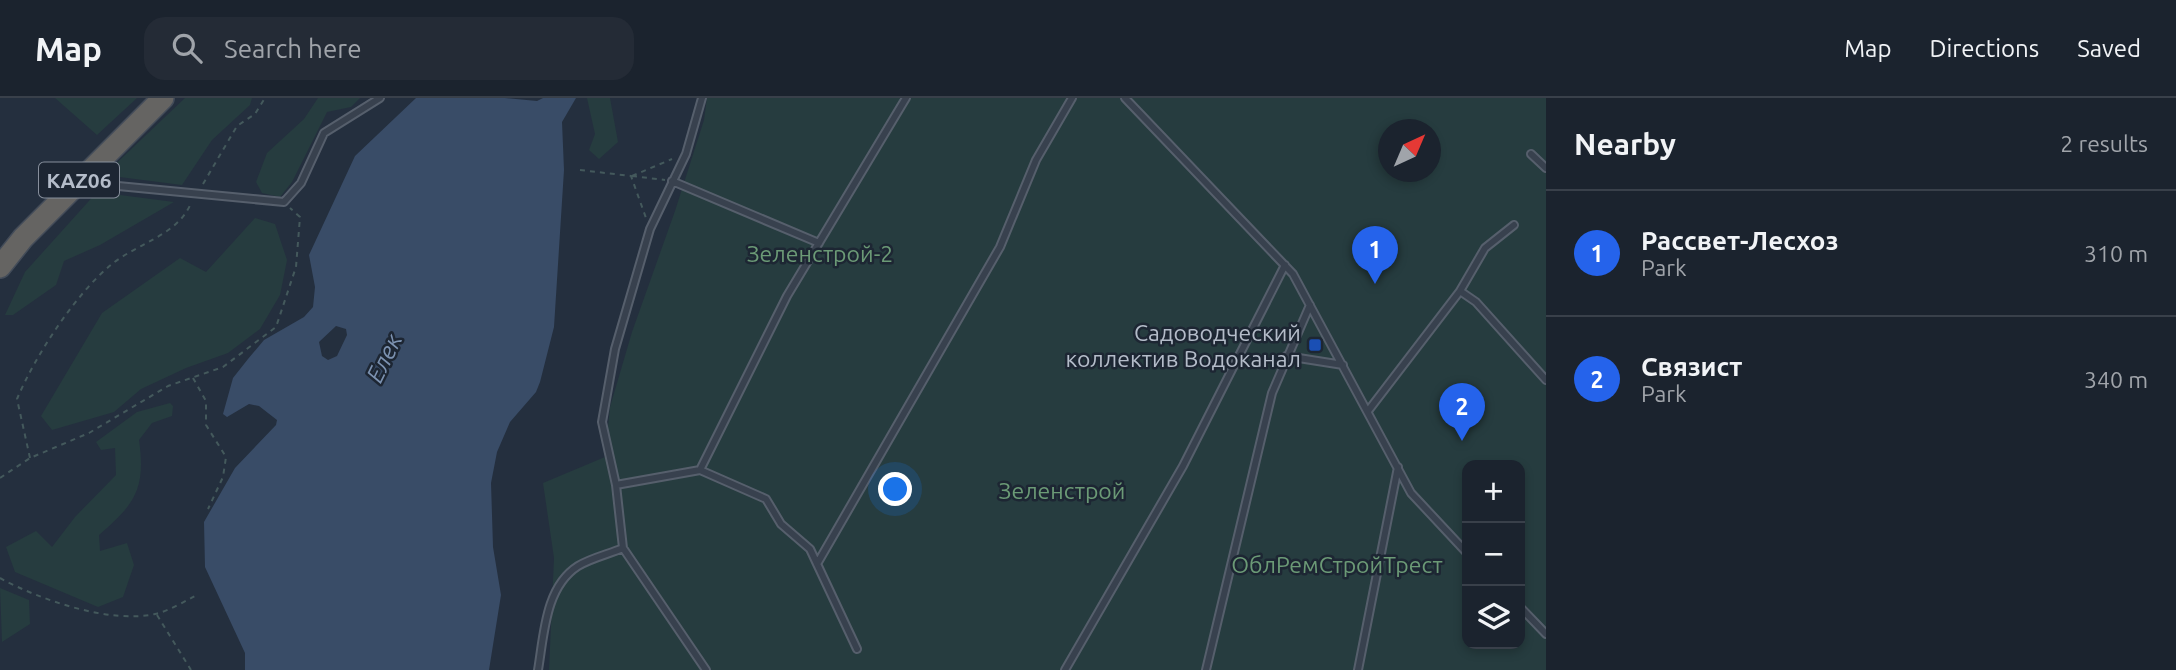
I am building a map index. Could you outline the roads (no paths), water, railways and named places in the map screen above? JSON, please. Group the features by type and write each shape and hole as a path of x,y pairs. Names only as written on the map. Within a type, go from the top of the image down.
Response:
{"highway":[{"name":"KАZ06","path":"0,267 23,237 163,98"}],"lane":[{"path":"77,182 196,191 284,202 301,183 324,133 380,98"},
{"path":"702,98 686,153 650,229 615,349 602,422 616,485 623,548 706,670"},
{"path":"700,470 787,296 905,98"},
{"path":"817,564 1000,247 1036,160 1072,98"},
{"path":"1125,98 1285,265 1310,305 1411,493 1462,548"},
{"path":"1531,154 1546,168"},
{"path":"672,181 819,243"},
{"path":"1368,411 1460,291 1485,248 1514,225"},
{"path":"1065,670 1183,466 1285,265"},
{"path":"1460,291 1476,302 1546,380"},
{"path":"1206,670 1272,393 1310,305"},
{"path":"1286,356 1343,365"},
{"path":"1358,670 1398,467"},
{"path":"616,485 700,470 766,499 781,524 810,549 857,649"},
{"path":"538,670 549,610 559,582 578,566 623,548"},
{"path":"1525,612 1543,631 1546,621"}],"water":[{"name":"Елек","path":"416,98 505,98 537,101 543,98 576,98 562,122 564,170 554,327 536,392 510,422 497,452 491,483 493,547 501,595 489,670 245,670 245,653 205,567 204,522 235,468 276,425 277,420 259,406 249,404 227,417 223,414 233,378 264,340 304,317 313,307 315,287 309,255 355,156","holes":["336,326 346,329 347,335 337,356 328,360 322,356 319,342"]}],"place":[{"name":"Рассвет-Лесхоз","path":"1375,284"},
{"name":"Садоводческий коллектив Водоканал","path":"1315,345"},
{"name":"Связист","path":"1462,441"}],"park label":[{"name":"Зеленстрой-2","path":"820,253"},
{"name":"Зеленстрой","path":"1062,490"},
{"name":"ОблРемСтройТрест","path":"1337,564"}]}
